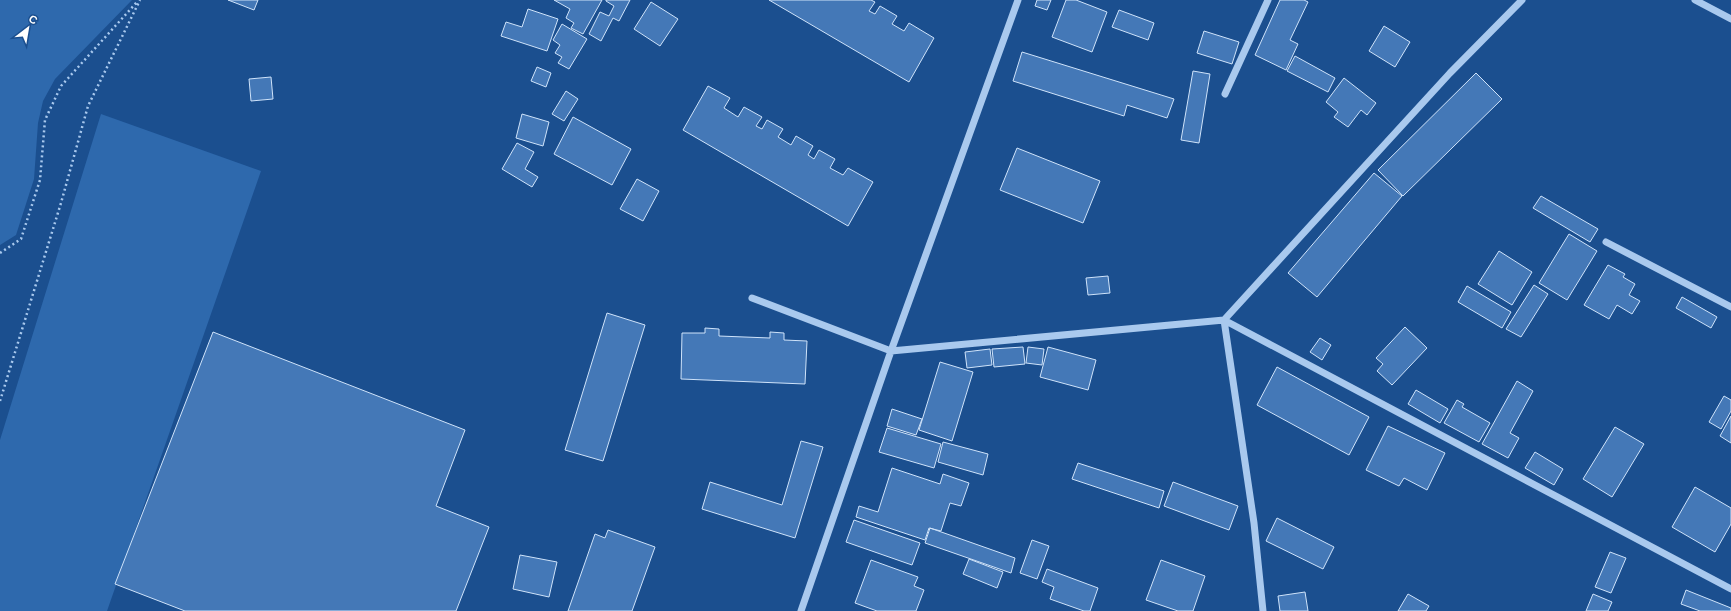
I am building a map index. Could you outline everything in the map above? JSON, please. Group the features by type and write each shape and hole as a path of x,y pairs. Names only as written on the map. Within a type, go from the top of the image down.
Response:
{"street":[{"path":"800,611 891,352 1018,0"},
{"path":"1225,94 1268,0"},
{"path":"1224,320 1450,73 1522,0"},
{"path":"1695,0 1731,19"},
{"path":"1606,242 1731,307"},
{"path":"752,298 891,352 1224,320 1731,589"},
{"path":"1224,320 1254,523 1263,611"}],"path":[{"path":"0,253 21,239 40,180 45,120 61,86 139,0"},
{"path":"0,401 61,203 88,106 139,0"}],"shaded area":[{"path":"0,0 132,0 55,79 43,101 38,123 34,179 16,235 0,245"},
{"path":"101,114 261,171 107,611 0,611 0,440"}],"building":[{"path":"228,0 258,0 254,10"},
{"path":"554,0 602,0 583,34 571,28 574,23 566,18 570,9"},
{"path":"606,0 630,0 619,21 613,18 601,41 589,34 600,12 609,16 614,6"},
{"path":"769,0 871,0 875,2 869,11 875,14 880,6 897,16 892,24 904,31 909,23 934,38 909,82"},
{"path":"1037,0 1051,0 1047,10 1035,6"},
{"path":"1066,0 1076,0 1107,12 1092,52 1052,37"},
{"path":"1280,0 1304,0 1308,2 1290,40 1298,44 1286,70 1255,55"},
{"path":"651,2 678,19 660,46 634,29"},
{"path":"528,9 558,19 547,51 501,36 506,22 522,27"},
{"path":"1119,10 1154,23 1148,40 1112,27"},
{"path":"562,24 587,39 569,69 558,63 562,57 555,53 560,45 553,40"},
{"path":"1384,26 1410,42 1395,67 1369,51"},
{"path":"1204,31 1239,42 1232,64 1197,53"},
{"path":"1022,52 1174,99 1167,118 1127,105 1124,116 1013,81"},
{"path":"1295,56 1335,78 1328,92 1287,71"},
{"path":"537,67 551,73 546,87 531,81"},
{"path":"1193,71 1210,74 1199,143 1181,140"},
{"path":"1476,73 1502,99 1403,196 1378,170"},
{"path":"271,77 273,99 251,101 249,79"},
{"path":"1344,78 1376,103 1367,115 1361,110 1348,127 1334,117 1338,112 1326,102"},
{"path":"708,86 730,98 724,108 738,117 744,107 762,117 756,126 762,129 767,120 783,129 778,137 791,145 796,136 813,146 808,155 814,159 819,150 835,159 830,168 843,175 848,168 873,182 848,226 683,130"},
{"path":"566,91 578,99 564,121 552,114"},
{"path":"522,114 549,122 543,146 516,138"},
{"path":"573,117 631,149 612,185 554,154"},
{"path":"517,143 534,152 525,169 538,177 532,187 502,169"},
{"path":"1017,148 1100,181 1083,223 1000,190"},
{"path":"1374,173 1402,196 1317,297 1288,273"},
{"path":"637,179 659,191 643,221 620,209"},
{"path":"1541,196 1598,229 1590,242 1533,208"},
{"path":"1569,234 1597,251 1567,300 1539,283"},
{"path":"1499,251 1532,272 1512,305 1478,284"},
{"path":"1608,265 1625,274 1623,277 1635,284 1629,295 1640,301 1632,314 1617,305 1609,319 1584,305"},
{"path":"1108,276 1110,293 1088,295 1086,278"},
{"path":"1534,285 1548,294 1521,337 1506,329"},
{"path":"1467,286 1511,312 1502,328 1458,302"},
{"path":"1682,297 1717,317 1711,328 1676,308"},
{"path":"607,313 645,325 603,461 565,450"},
{"path":"1405,327 1427,348 1392,385 1377,371 1383,364 1376,358"},
{"path":"705,328 719,329 719,336 770,338 770,332 784,333 784,340 807,341 805,384 681,379 682,333 705,333"},
{"path":"213,332 465,430 436,506 489,527 456,611 185,611 115,584"},
{"path":"1320,338 1331,345 1322,360 1310,352"},
{"path":"1023,347 1025,364 994,367 992,349"},
{"path":"1028,347 1044,349 1042,365 1026,363"},
{"path":"1048,347 1096,360 1088,390 1040,377"},
{"path":"990,349 992,365 967,368 965,352"},
{"path":"940,362 973,372 952,441 919,430"},
{"path":"1277,367 1369,417 1349,455 1257,405"},
{"path":"1517,381 1533,391 1510,433 1519,438 1508,458 1482,444"},
{"path":"1416,390 1448,409 1440,423 1408,404"},
{"path":"1724,396 1731,400 1731,411 1721,429 1709,422"},
{"path":"1457,400 1464,404 1462,407 1490,423 1479,442 1444,423"},
{"path":"892,409 922,419 916,435 887,426"},
{"path":"1731,416 1731,443 1720,436"},
{"path":"1388,426 1445,453 1427,490 1404,478 1399,486 1366,470"},
{"path":"1615,427 1644,444 1612,497 1583,479"},
{"path":"887,428 941,444 934,468 879,452"},
{"path":"801,441 823,447 795,538 702,509 710,482 782,505"},
{"path":"943,442 988,454 983,475 938,462"},
{"path":"1535,452 1563,469 1554,485 1525,468"},
{"path":"1078,463 1164,491 1159,508 1072,479"},
{"path":"892,468 940,484 943,474 969,483 961,506 950,503 941,531 929,528 925,540 856,517 859,506 878,512"},
{"path":"1173,482 1238,506 1229,530 1164,506"},
{"path":"1695,487 1731,508 1731,524 1715,552 1672,527"},
{"path":"1277,518 1334,547 1323,569 1266,541"},
{"path":"854,520 920,543 912,565 846,542"},
{"path":"930,528 1015,558 1011,573 925,543"},
{"path":"608,530 655,547 632,611 568,611 595,534 605,538"},
{"path":"1032,540 1049,546 1037,579 1020,573"},
{"path":"1610,552 1626,558 1611,593 1595,587"},
{"path":"520,555 557,562 549,597 513,589"},
{"path":"969,559 1003,572 997,588 963,574"},
{"path":"871,560 918,577 914,586 924,590 916,611 877,611 855,603"},
{"path":"1161,560 1205,576 1193,611 1178,611 1146,600"},
{"path":"1047,569 1098,588 1090,611 1084,611 1050,599 1054,587 1042,582"},
{"path":"1686,590 1731,608 1731,611 1700,611 1681,604"},
{"path":"1305,592 1308,611 1280,611 1278,596"},
{"path":"1408,594 1429,606 1426,611 1398,611"},
{"path":"1593,594 1612,602 1608,611 1586,611"}]}
